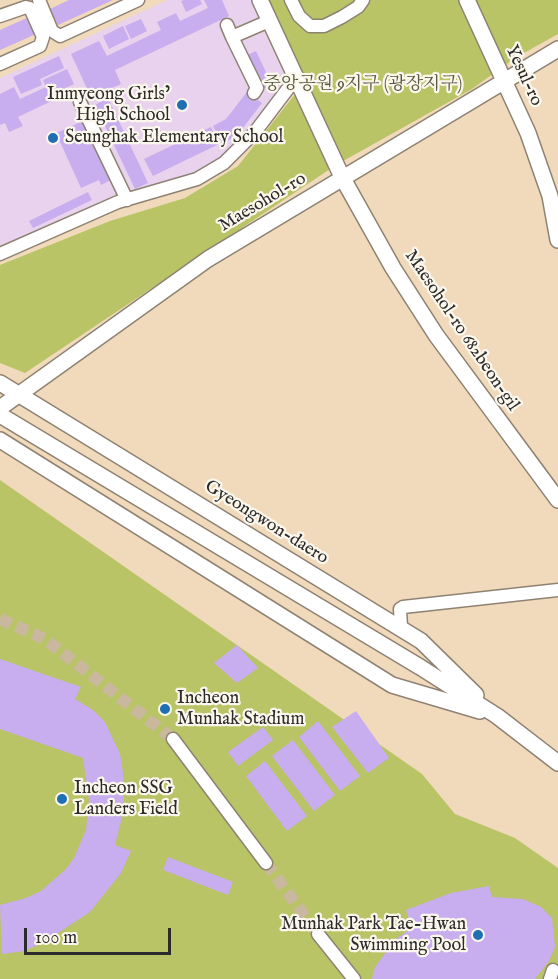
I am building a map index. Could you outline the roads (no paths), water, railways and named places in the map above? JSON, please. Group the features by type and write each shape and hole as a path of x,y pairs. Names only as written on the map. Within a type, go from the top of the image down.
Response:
{"main road":[{"name":"Maesohol-ro 682beon-gil","path":"260,0 342,177 393,268 436,335 558,500"},
{"name":"Yesul-ro","path":"467,0 528,133 550,196 558,240"},
{"name":"Maesohol-ro","path":"0,408 208,259 558,49"},
{"name":"Gyeongwon-daero","path":"0,383 421,641 497,716"},
{"name":"Gyeongwon-daero","path":"0,415 420,667 497,716 558,763"},
{"name":"Gyeongwon-daero","path":"0,440 392,685 497,716"}],"street":[{"path":"39,0 52,31 60,36 138,0"},
{"path":"291,0 299,16 310,26 324,26 358,7 363,0"},
{"path":"0,16 14,5 30,8 43,42 40,46 0,64"},
{"path":"232,37 269,21"},
{"path":"227,25 257,88 254,93"},
{"path":"0,254 127,200 197,179 224,163 255,132 296,78"},
{"path":"81,102 127,200"},
{"path":"401,628 400,612 403,607 558,590"},
{"path":"173,739 266,862"},
{"path":"318,934 354,979"}],"tunnel":[{"path":"0,619 45,639 173,739"},
{"path":"266,863 318,934"}],"place":[{"name":"Inmyeong Girls’ High School","path":"182,105"},
{"name":"Seunghak Elementary School","path":"53,138"},
{"name":"Incheon Munhak Stadium","path":"165,709"},
{"name":"Incheon SSG Landers Field","path":"62,799"},
{"name":"Munhak Park Tae-Hwan Swimming Pool","path":"478,935"}],"park label":[{"name":"중앙공원 9지구 (광장지구)","path":"363,85"}]}
